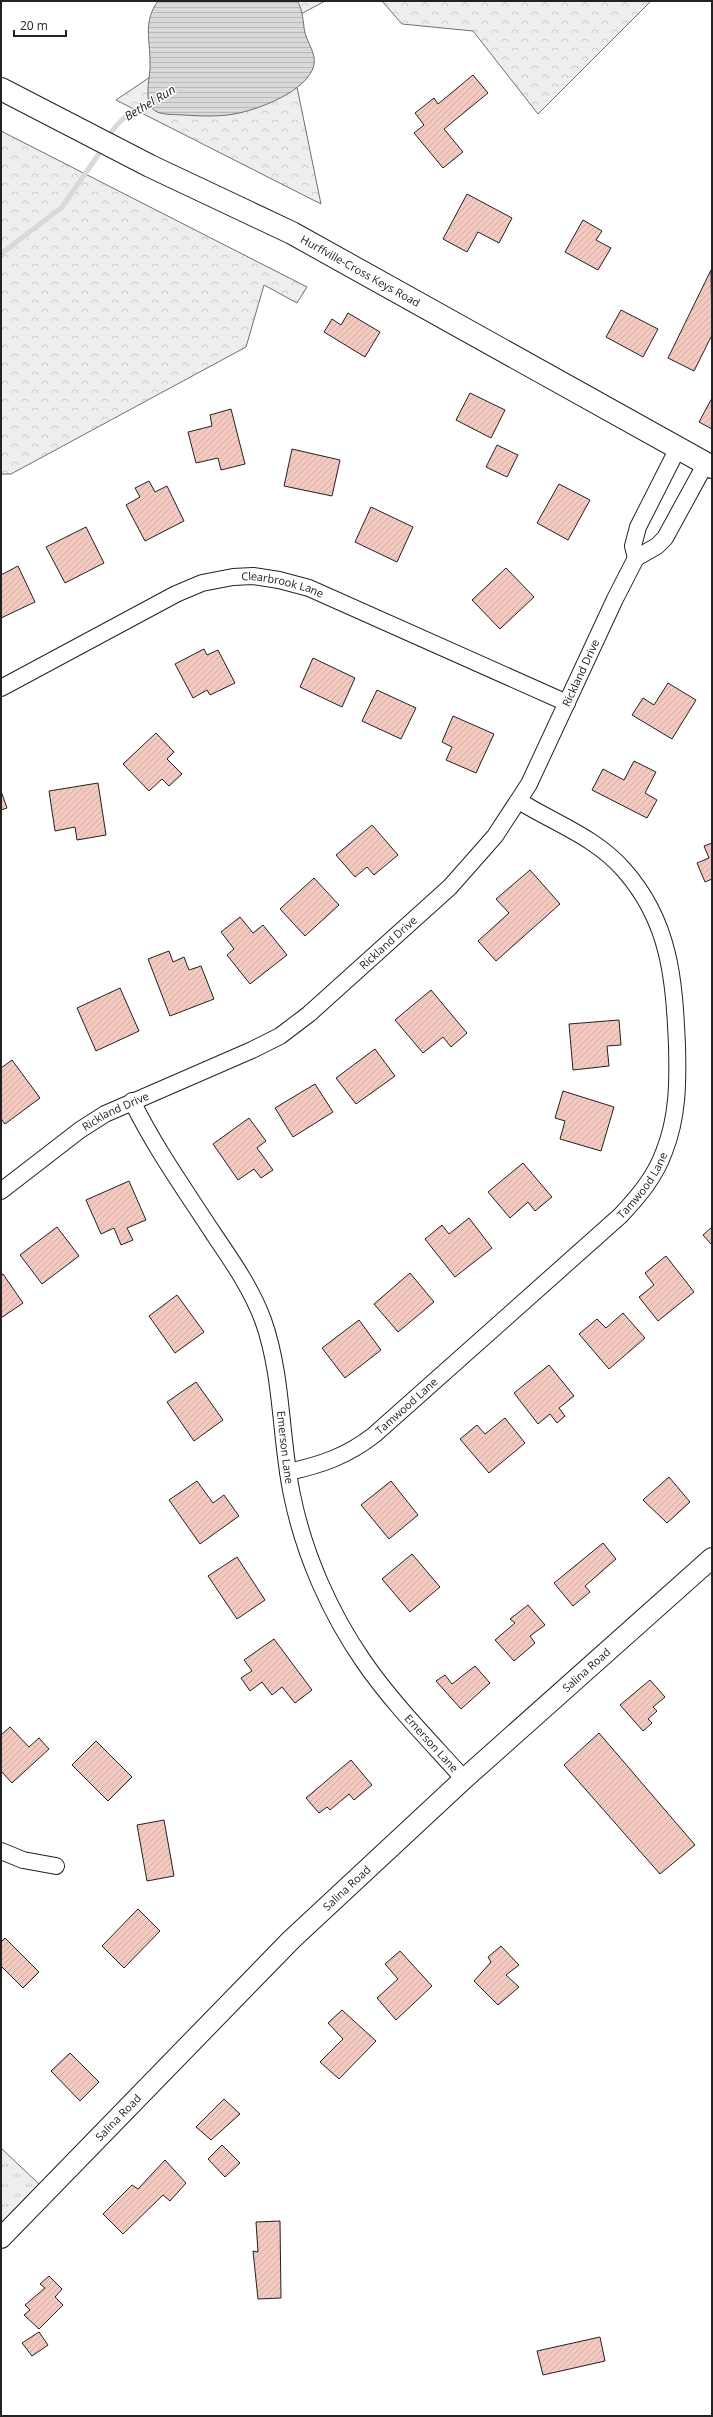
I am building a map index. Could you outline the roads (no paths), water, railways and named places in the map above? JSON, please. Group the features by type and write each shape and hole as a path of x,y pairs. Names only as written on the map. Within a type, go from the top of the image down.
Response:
{"main road":[{"name":"Hurffville-Cross Keys Road","path":"1,89 150,166 292,233 709,465"}],"street":[{"path":"678,448 638,527 633,546 636,558 657,546 664,538 709,465"},
{"name":"Rickland Drive","path":"1,1191 80,1130 105,1114 252,1050 295,1025 450,888 495,836 519,801 636,558"},
{"name":"Clearbrook Lane","path":"1,688 183,591 213,580 243,576 279,580 309,588 567,703"},
{"name":"Tamwood Lane","path":"288,1472 336,1459 350,1452 374,1435 620,1216 645,1187 665,1151 676,1105 675,1000 671,963 656,919 635,883 603,849 577,832 519,801"},
{"name":"Emerson Lane","path":"132,1101 150,1137 244,1281 262,1319 274,1364 288,1472 295,1511 311,1558 346,1634 364,1662 394,1702 464,1779"},
{"name":"Salina Road","path":"1,2238 291,1940 464,1779 712,1558"},
{"path":"1,1851 23,1860 56,1866"}],"water":[{"path":"158,1 297,1 302,12 305,33 314,56 314,65 310,74 302,83 281,98 244,112 209,116 157,112 151,107 148,97 150,54 148,31 150,16"}],"waterway":[{"name":"Bethel Run","path":"107,139 122,119 156,100"},
{"name":"Bethel Run","path":"1,254 62,207 103,148"}]}
